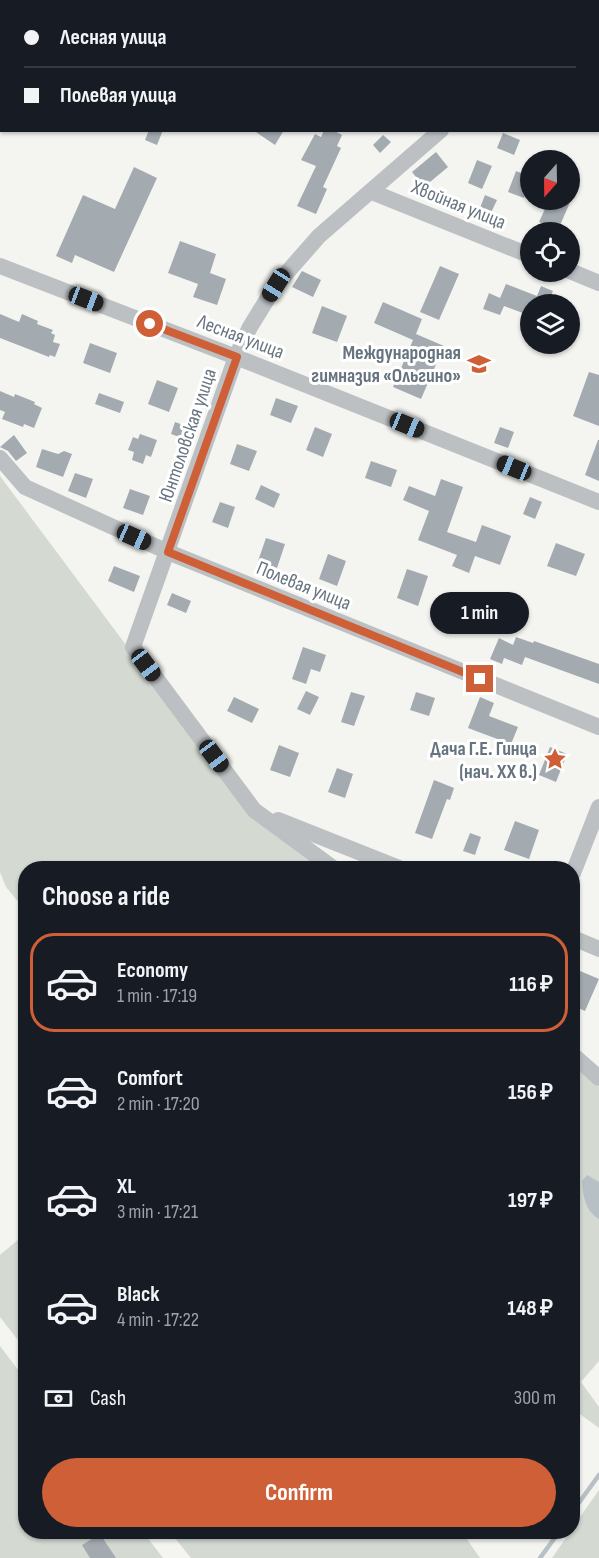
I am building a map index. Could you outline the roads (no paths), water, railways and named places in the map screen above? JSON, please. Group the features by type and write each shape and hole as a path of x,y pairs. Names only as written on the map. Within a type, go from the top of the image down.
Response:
{"street":[{"name":"Юнтоловская улица","path":"254,810 133,647 237,357 250,327 276,285 320,236 439,132"},
{"name":"Хвойная улица","path":"372,192 520,252"},
{"name":"Лесная улица","path":"0,266 237,357 599,502"},
{"path":"580,275 599,283"},
{"name":"Полевая улица","path":"2,461 25,487 168,552 599,727"},
{"path":"578,861 599,807"},
{"path":"254,810 323,861"},
{"path":"254,810 382,861"},
{"path":"580,941 599,949"},
{"path":"580,1061 599,1078"}],"waterway":[{"path":"580,1501 599,1475"},
{"path":"540,1558 554,1539"}],"place":[{"name":"Международная гимназия «Ольгино»","path":"479,364"},
{"name":"Дача Г.Е. Гинца (нач. XX в.)","path":"555,759"}]}
